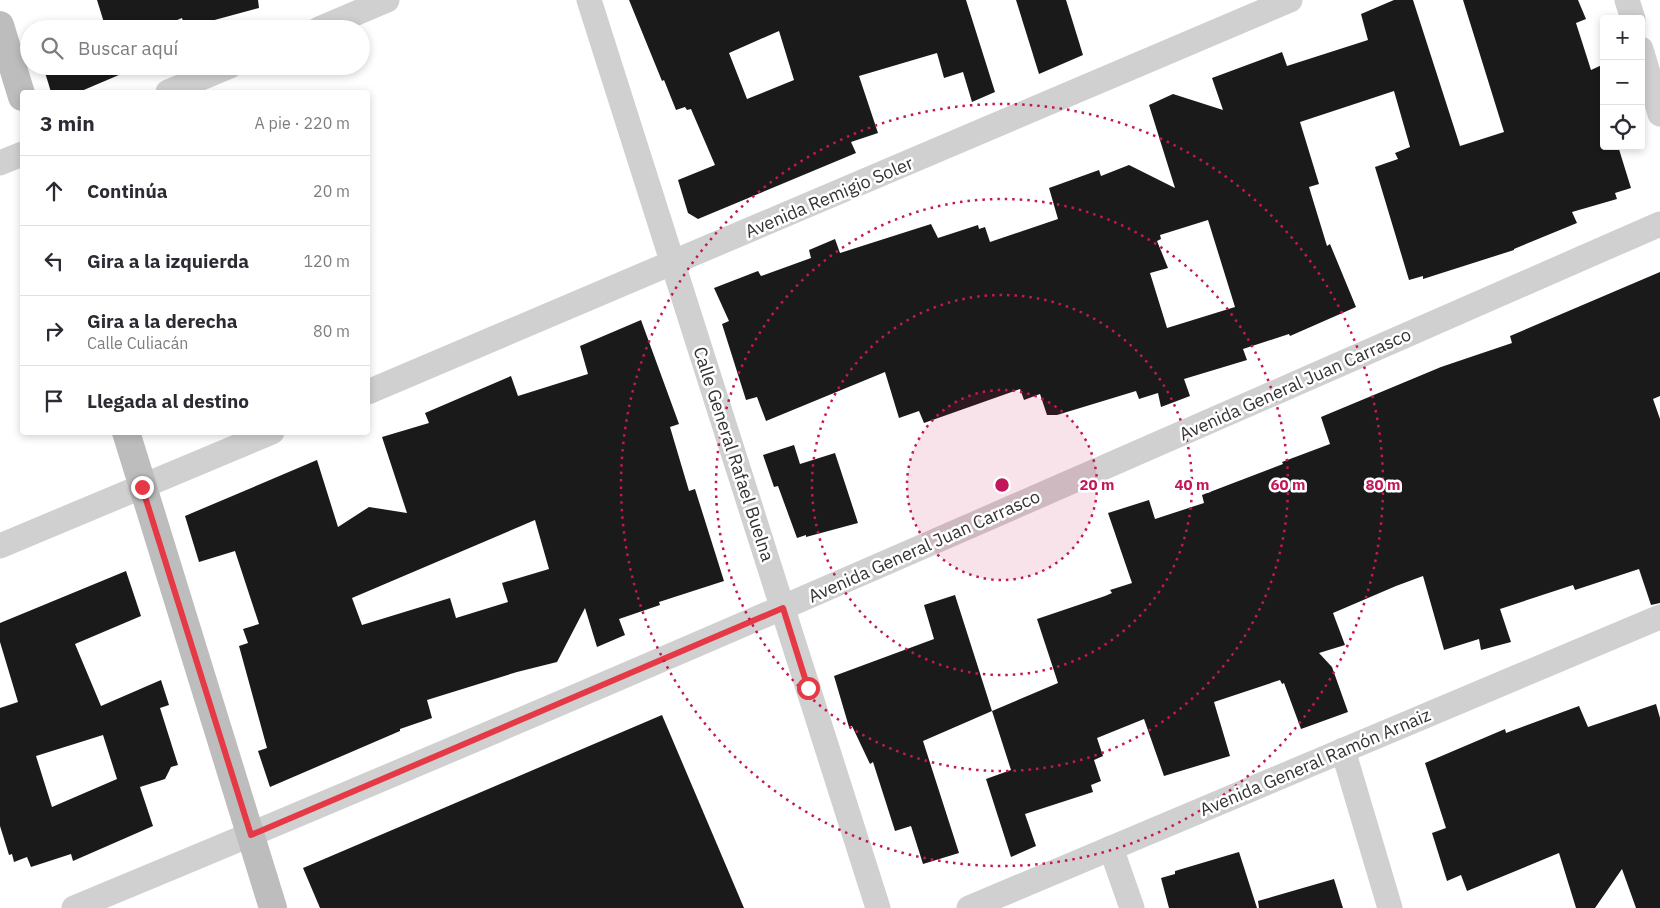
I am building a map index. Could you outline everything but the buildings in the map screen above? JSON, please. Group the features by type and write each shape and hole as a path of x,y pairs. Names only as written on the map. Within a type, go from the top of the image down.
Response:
{"street":[{"path":"340,20 387,0"},
{"name":"Calle General Rafael Buelna","path":"589,0 878,908"},
{"name":"Avenida Remigio Soler","path":"370,391 1290,0"},
{"path":"1627,0 1632,15"},
{"path":"0,24 20,90"},
{"path":"1644,60 1660,114"},
{"path":"173,90 209,75"},
{"path":"0,163 20,155"},
{"name":"Avenida General Juan Carrasco","path":"74,908 251,835 783,608 1660,224"},
{"path":"127,435 273,908"},
{"path":"0,546 265,435"},
{"name":"Avenida General Ramón Arnaiz","path":"969,908 1660,617"},
{"path":"1343,750 1390,908"},
{"path":"1111,848 1132,908"}],"route":[{"path":"142,487 251,835 783,608 808,688"}]}
